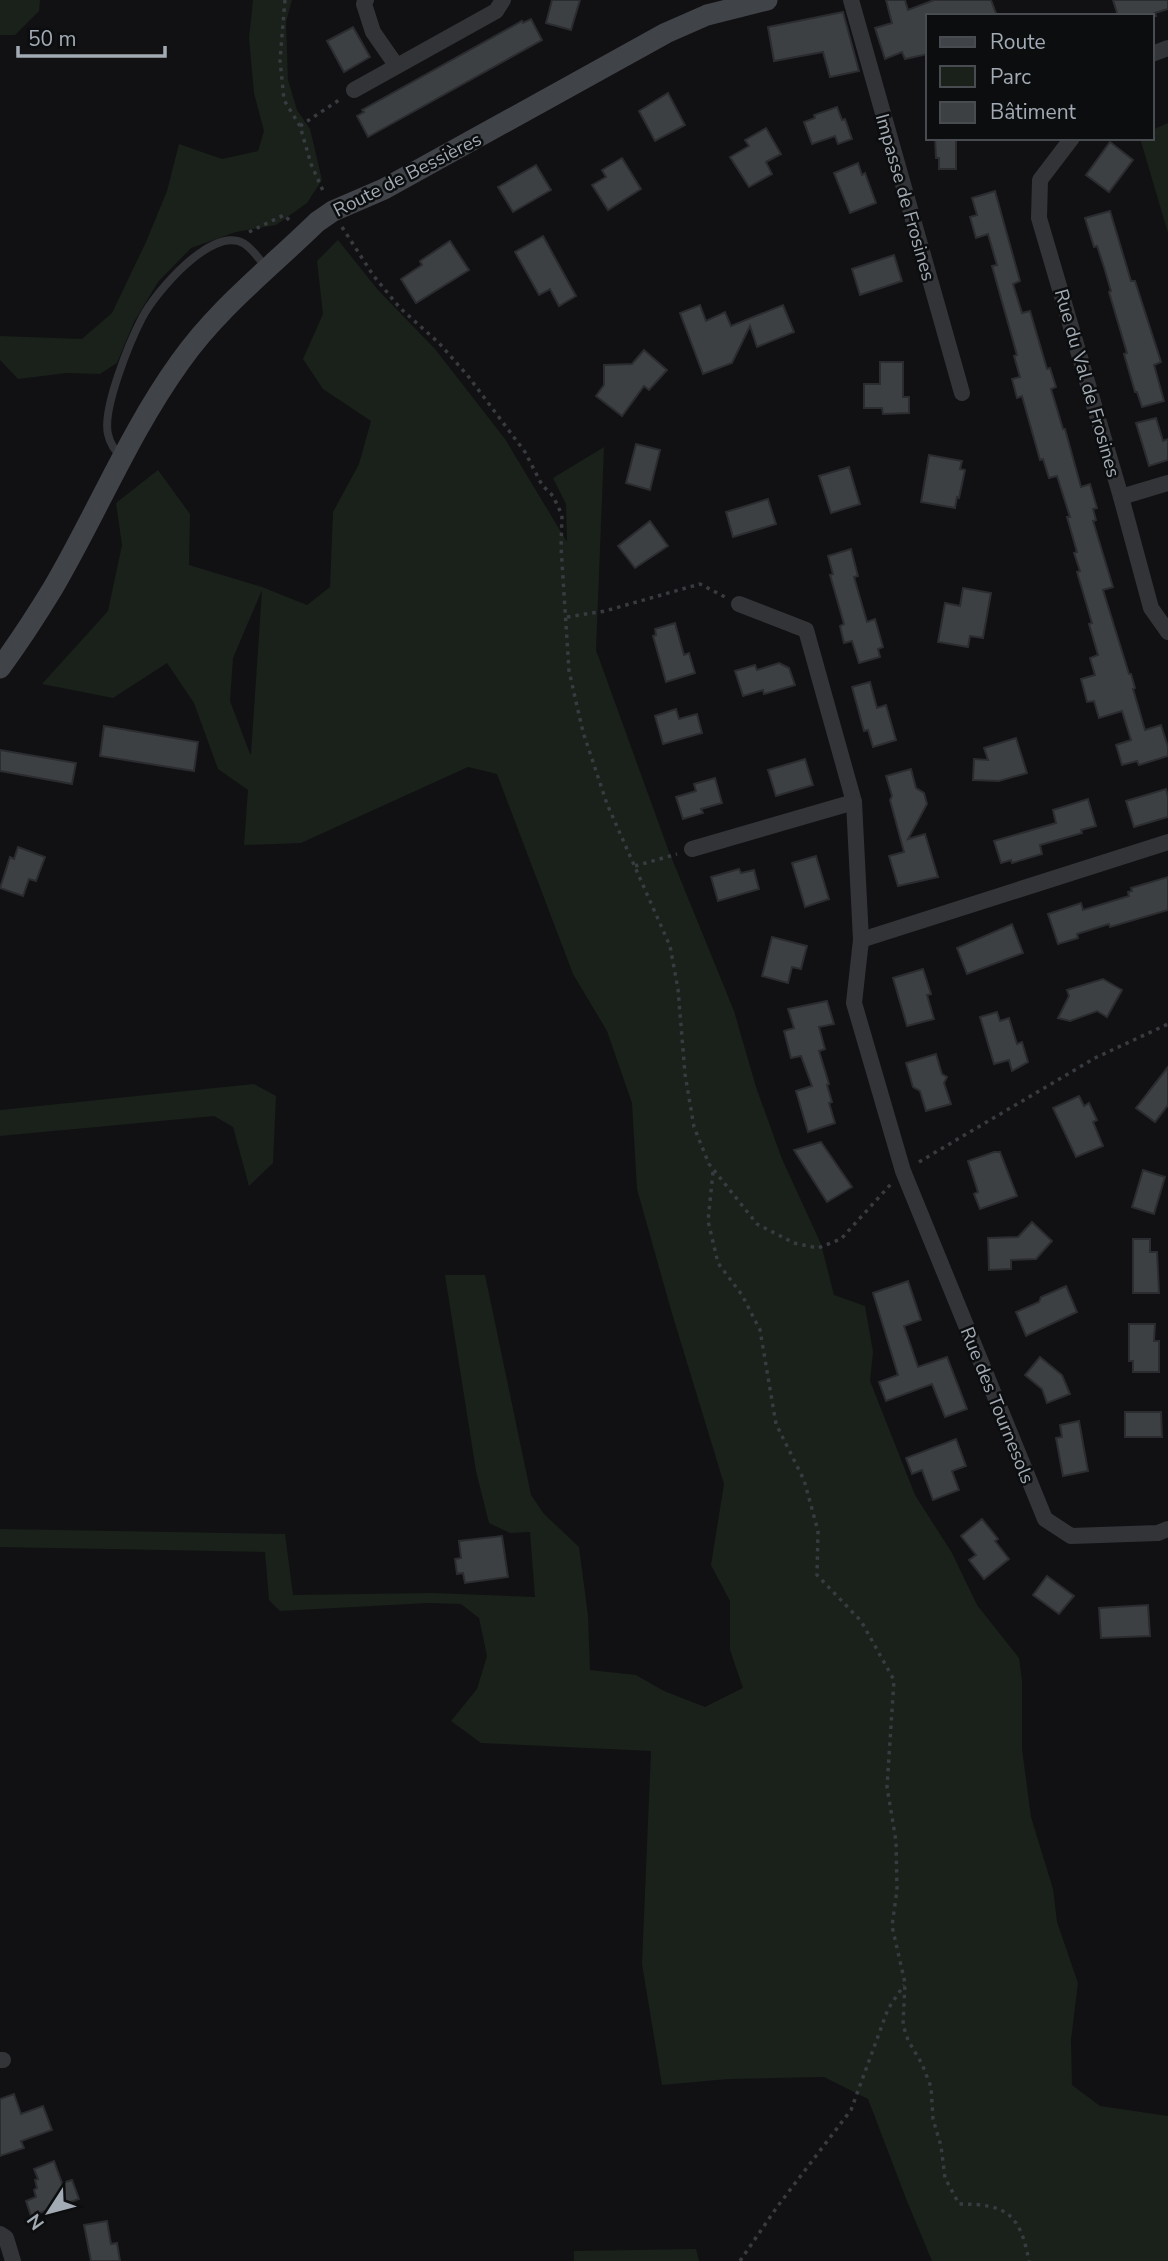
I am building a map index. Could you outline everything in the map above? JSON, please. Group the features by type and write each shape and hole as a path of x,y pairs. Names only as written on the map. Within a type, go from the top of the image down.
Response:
{"main road":[{"name":"Route de Bessières","path":"0,668 54,586 121,457 180,360 215,317 305,234 333,211 384,189 666,33 707,15 767,0"}],"street":[{"path":"366,0 364,4 373,33 396,65"},
{"path":"354,90 496,11 503,0"},
{"name":"Impasse de Frosines","path":"851,0 962,393"},
{"name":"Rue du Val de Frosines","path":"1070,140 1040,180 1039,218 1151,608 1168,632"},
{"path":"1121,497 1168,483"},
{"name":"Rue des Tournesols","path":"739,604 806,630 855,803 861,940 854,1003 903,1171 1045,1519 1071,1536 1158,1533 1168,1528"},
{"path":"692,849 855,803"},
{"path":"861,940 1168,842"},
{"path":"0,2234 6,2238 13,2261"}],"lane":[{"path":"121,457 107,432 109,410 125,356 143,315 180,269 217,243 243,243 267,269"}],"path":[{"path":"285,0 280,60 284,100 300,126 311,164 333,211 373,275 400,308 439,343 468,376 525,452 541,485 553,496 562,515 561,547 569,671 583,732 607,804 670,946 678,989 685,1074 694,1127 709,1164 757,1224 794,1243 818,1248 841,1239 903,1171 1096,1058 1168,1024"},
{"path":"300,126 354,90"},
{"path":"232,241 284,215 305,234"},
{"path":"567,617 605,611 700,584 739,604"},
{"path":"635,866 692,849"},
{"path":"713,1170 708,1221 718,1264 742,1295 760,1329 776,1424 804,1480 818,1531 817,1575 861,1621 894,1680 887,1787 896,1841 897,1890 892,1926 905,1983 903,2025 931,2087 933,2119 941,2146 945,2178 959,2204 984,2204 1012,2215 1024,2235 1029,2261"},
{"path":"740,2261 851,2110 888,2009 905,1983"}],"green space":[{"path":"0,0 40,0 39,11 15,35 0,35"},
{"path":"253,0 292,0 286,22 288,80 297,110 310,129 322,180 307,203 276,225 236,232 191,248 158,282 134,322 117,363 100,374 67,373 18,379 0,360 0,336 82,339 112,313 167,191 179,144 222,159 258,151 264,131 254,93 249,38"},
{"path":"1168,123 1168,233 1141,140 1154,140 1154,129"},
{"path":"338,240 378,290 435,349 505,439 567,542 566,504 553,478 604,447 596,650 668,849 734,1011 756,1087 782,1159 821,1244 834,1295 865,1306 873,1352 870,1381 915,1495 952,1553 977,1605 1019,1658 1022,1681 1022,1749 1031,1817 1053,1889 1057,1922 1078,1983 1071,2040 1072,2085 1100,2106 1168,2116 1168,2261 932,2261 868,2099 824,2077 728,2079 662,2085 642,1964 651,1751 481,1743 451,1721 477,1689 487,1656 479,1618 461,1604 428,1603 280,1611 269,1600 265,1552 0,1547 0,1529 285,1534 293,1595 433,1593 535,1597 530,1532 510,1533 489,1523 476,1471 445,1275 485,1275 531,1495 544,1514 579,1547 588,1616 590,1670 636,1675 664,1691 705,1707 743,1688 730,1650 730,1601 711,1565 724,1484 637,1189 632,1103 607,1031 573,974 497,774 468,767 301,843 244,845 248,790 218,769 194,703 167,663 113,698 42,684 108,611 122,545 116,503 158,470 190,514 189,565 262,587 307,605 330,587 333,512 359,464 371,421 323,389 303,359 323,314 317,261","holes":["262,590 251,754 230,701 233,658"]},
{"path":"254,1084 276,1096 273,1163 249,1186 233,1127 214,1116 0,1136 0,1110"},
{"path":"696,2249 699,2261 574,2261 574,2251"}],"building":[{"path":"552,0 580,0 571,30 546,23"},
{"path":"886,0 905,0 908,10 934,0 991,0 996,14 926,14 926,54 905,59 902,52 885,59 875,28 892,23"},
{"path":"1113,0 1168,0 1168,9 1155,13 1156,16 1117,14"},
{"path":"843,12 859,71 830,77 823,52 774,61 768,27"},
{"path":"531,19 542,40 368,137 357,116 364,112 362,110 522,21 523,23"},
{"path":"353,27 370,57 344,72 327,41"},
{"path":"668,93 685,125 655,141 639,111"},
{"path":"837,107 842,120 845,119 852,139 838,144 835,136 812,144 804,122 815,118 814,115"},
{"path":"766,128 781,154 766,162 772,174 749,187 730,157 749,146 745,140"},
{"path":"935,140 956,140 956,169 939,169 939,158 936,158"},
{"path":"1110,142 1133,160 1109,192 1086,175"},
{"path":"622,158 641,189 608,210 592,185 606,177 602,170"},
{"path":"858,163 862,175 865,173 876,203 850,213 834,173"},
{"path":"536,165 551,190 513,212 498,187"},
{"path":"995,191 1020,281 1013,284 1022,313 1030,311 1047,369 1050,368 1056,387 1051,389 1081,487 1090,484 1097,508 1093,509 1096,520 1093,521 1113,587 1103,590 1131,674 1145,730 1161,725 1168,747 1168,756 1139,765 1137,761 1122,765 1116,745 1131,740 1122,711 1099,718 1094,701 1087,702 1081,679 1095,675 1090,658 1098,655 1077,572 1080,571 1067,517 1070,517 1057,476 1049,478 1043,459 1040,460 1022,396 1017,398 1012,379 1020,377 1014,356 1017,355 992,266 997,265 988,234 976,238 970,217 977,215 972,198"},
{"path":"1110,211 1131,281 1135,281 1161,362 1154,365 1164,401 1142,407 1124,354 1127,353 1104,267 1085,218"},
{"path":"543,236 576,296 559,306 550,289 539,295 515,252"},
{"path":"450,241 469,270 416,303 401,279 422,265 420,261"},
{"path":"894,255 902,281 860,295 852,269"},
{"path":"700,305 706,321 725,312 731,326 783,305 794,332 757,347 750,326 732,363 703,374 680,313"},
{"path":"644,350 667,370 649,390 644,386 622,416 596,396 604,385 604,365 632,364"},
{"path":"880,362 903,362 903,397 909,397 909,413 883,414 882,408 864,408 864,384 880,384"},
{"path":"1156,418 1163,441 1168,439 1168,460 1149,466 1136,423"},
{"path":"636,444 660,450 650,490 626,483"},
{"path":"929,455 962,461 960,469 965,470 955,508 921,502"},
{"path":"849,467 860,504 831,513 819,476"},
{"path":"768,499 776,524 733,537 726,512"},
{"path":"650,521 668,546 635,568 618,546"},
{"path":"851,549 858,576 854,577 867,622 875,619 883,647 878,649 880,657 859,663 852,641 844,643 840,626 844,624 830,575 833,574 828,556"},
{"path":"963,588 991,593 983,638 970,636 968,647 938,642 945,603 960,606"},
{"path":"675,623 684,655 689,653 695,673 666,682 653,636 656,635 655,629"},
{"path":"779,663 789,668 795,685 764,694 763,690 743,696 735,671 755,665 757,670"},
{"path":"870,682 877,708 886,705 896,740 873,747 868,730 864,731 852,687"},
{"path":"676,709 679,719 697,714 702,733 663,744 655,716"},
{"path":"104,726 198,742 194,771 100,756"},
{"path":"1016,738 1027,773 999,781 973,780 974,759 988,760 984,748"},
{"path":"0,750 76,763 72,784 0,771"},
{"path":"805,759 813,785 776,796 768,770"},
{"path":"911,769 916,788 924,793 927,804 908,839 925,834 938,877 898,886 889,856 904,852 886,776"},
{"path":"715,778 722,803 701,809 703,813 683,819 676,797 696,791 694,784"},
{"path":"1166,789 1168,817 1134,827 1126,801"},
{"path":"1088,799 1096,826 1081,830 1082,833 1040,845 1042,854 1012,863 1011,860 1001,863 994,841 1056,823 1053,810"},
{"path":"18,847 45,857 36,881 29,879 23,896 0,888 10,857 14,859"},
{"path":"816,856 829,899 805,907 792,863"},
{"path":"739,869 741,873 754,870 759,889 718,901 711,877"},
{"path":"1168,877 1168,910 1110,927 1109,924 1077,934 1078,938 1058,944 1048,914 1081,903 1083,910 1129,896 1131,888"},
{"path":"1012,924 1023,953 967,974 957,948"},
{"path":"772,937 807,946 801,969 792,967 788,983 762,976"},
{"path":"923,969 931,994 927,995 934,1019 907,1026 893,978"},
{"path":"1103,979 1122,990 1107,1017 1097,1011 1070,1021 1058,1018 1069,996 1067,990"},
{"path":"827,1001 834,1024 819,1027 825,1049 819,1051 829,1084 827,1085 832,1102 829,1103 835,1123 808,1132 796,1091 812,1086 801,1056 791,1058 784,1031 794,1028 788,1009"},
{"path":"997,1012 1000,1021 1009,1018 1017,1044 1022,1042 1028,1062 1012,1071 1009,1060 994,1064 980,1017"},
{"path":"936,1054 942,1074 947,1077 944,1083 951,1104 926,1111 920,1091 913,1087 906,1063"},
{"path":"1168,1067 1168,1105 1155,1122 1136,1108"},
{"path":"1079,1096 1084,1106 1089,1103 1097,1120 1093,1122 1103,1146 1076,1157 1053,1108"},
{"path":"821,1142 852,1187 827,1202 794,1150"},
{"path":"1000,1152 1017,1196 980,1209 974,1194 978,1192 968,1161"},
{"path":"1143,1170 1165,1177 1154,1214 1132,1207"},
{"path":"1032,1222 1052,1241 1036,1259 1011,1260 1011,1269 989,1270 988,1238 1018,1237"},
{"path":"1133,1239 1150,1239 1150,1252 1157,1252 1159,1293 1133,1293"},
{"path":"908,1281 921,1320 904,1326 918,1367 947,1357 967,1409 945,1417 932,1384 886,1401 879,1382 898,1375 873,1293"},
{"path":"1066,1286 1077,1312 1026,1336 1016,1312"},
{"path":"1129,1324 1155,1324 1154,1341 1159,1341 1159,1372 1133,1372 1133,1361 1129,1361"},
{"path":"1040,1357 1062,1375 1070,1394 1047,1403 1042,1389 1025,1375"},
{"path":"1125,1412 1161,1412 1162,1437 1125,1437"},
{"path":"1079,1421 1088,1471 1063,1476 1056,1438 1062,1437 1060,1425"},
{"path":"956,1439 966,1466 952,1471 959,1490 933,1500 922,1470 912,1474 906,1458"},
{"path":"982,1519 1009,1559 984,1579 969,1560 976,1555 961,1536"},
{"path":"502,1536 508,1577 465,1583 463,1573 457,1574 455,1559 461,1558 459,1541"},
{"path":"1047,1576 1074,1596 1059,1614 1033,1595"},
{"path":"1148,1605 1150,1636 1101,1638 1099,1608"},
{"path":"14,2094 21,2114 43,2106 52,2130 21,2141 24,2148 0,2156 0,2099"},
{"path":"54,2161 62,2183 72,2180 79,2199 31,2216 26,2201 36,2197 35,2180 38,2179 34,2169"},
{"path":"107,2221 111,2244 117,2243 120,2261 91,2261 84,2225"}]}
